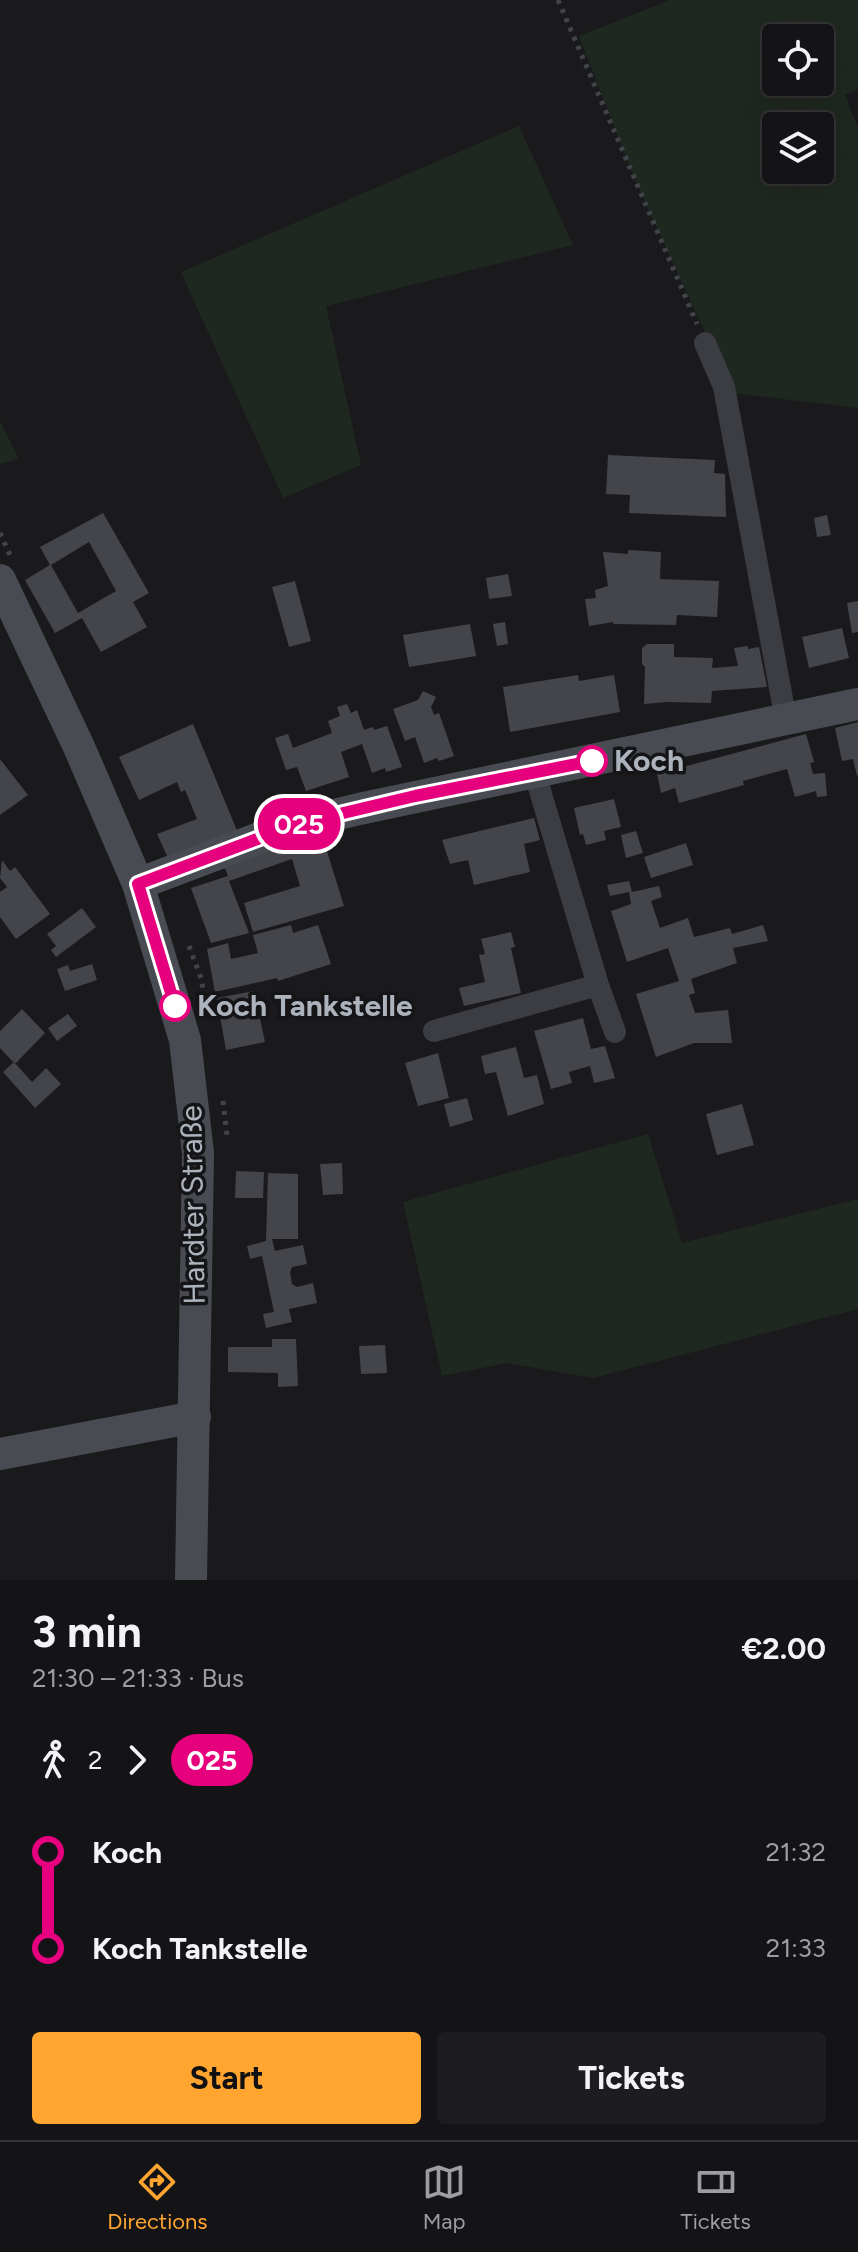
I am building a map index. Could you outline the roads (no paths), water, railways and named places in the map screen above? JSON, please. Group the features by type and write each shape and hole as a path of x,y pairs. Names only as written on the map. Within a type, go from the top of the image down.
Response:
{"main road":[{"name":"Hardter Straße","path":"0,580 79,747 138,884 185,1040 198,1153 191,1580"},
{"path":"138,884 297,824 415,796 535,774 858,704"},
{"path":"0,1454 195,1417"}],"street":[{"path":"705,343 724,387 786,720"},
{"path":"535,774 615,1032"},
{"path":"434,1031 598,985"}],"place":[{"name":"Koch","path":"592,761"},
{"name":"Koch Tankstelle","path":"175,1006"}]}
